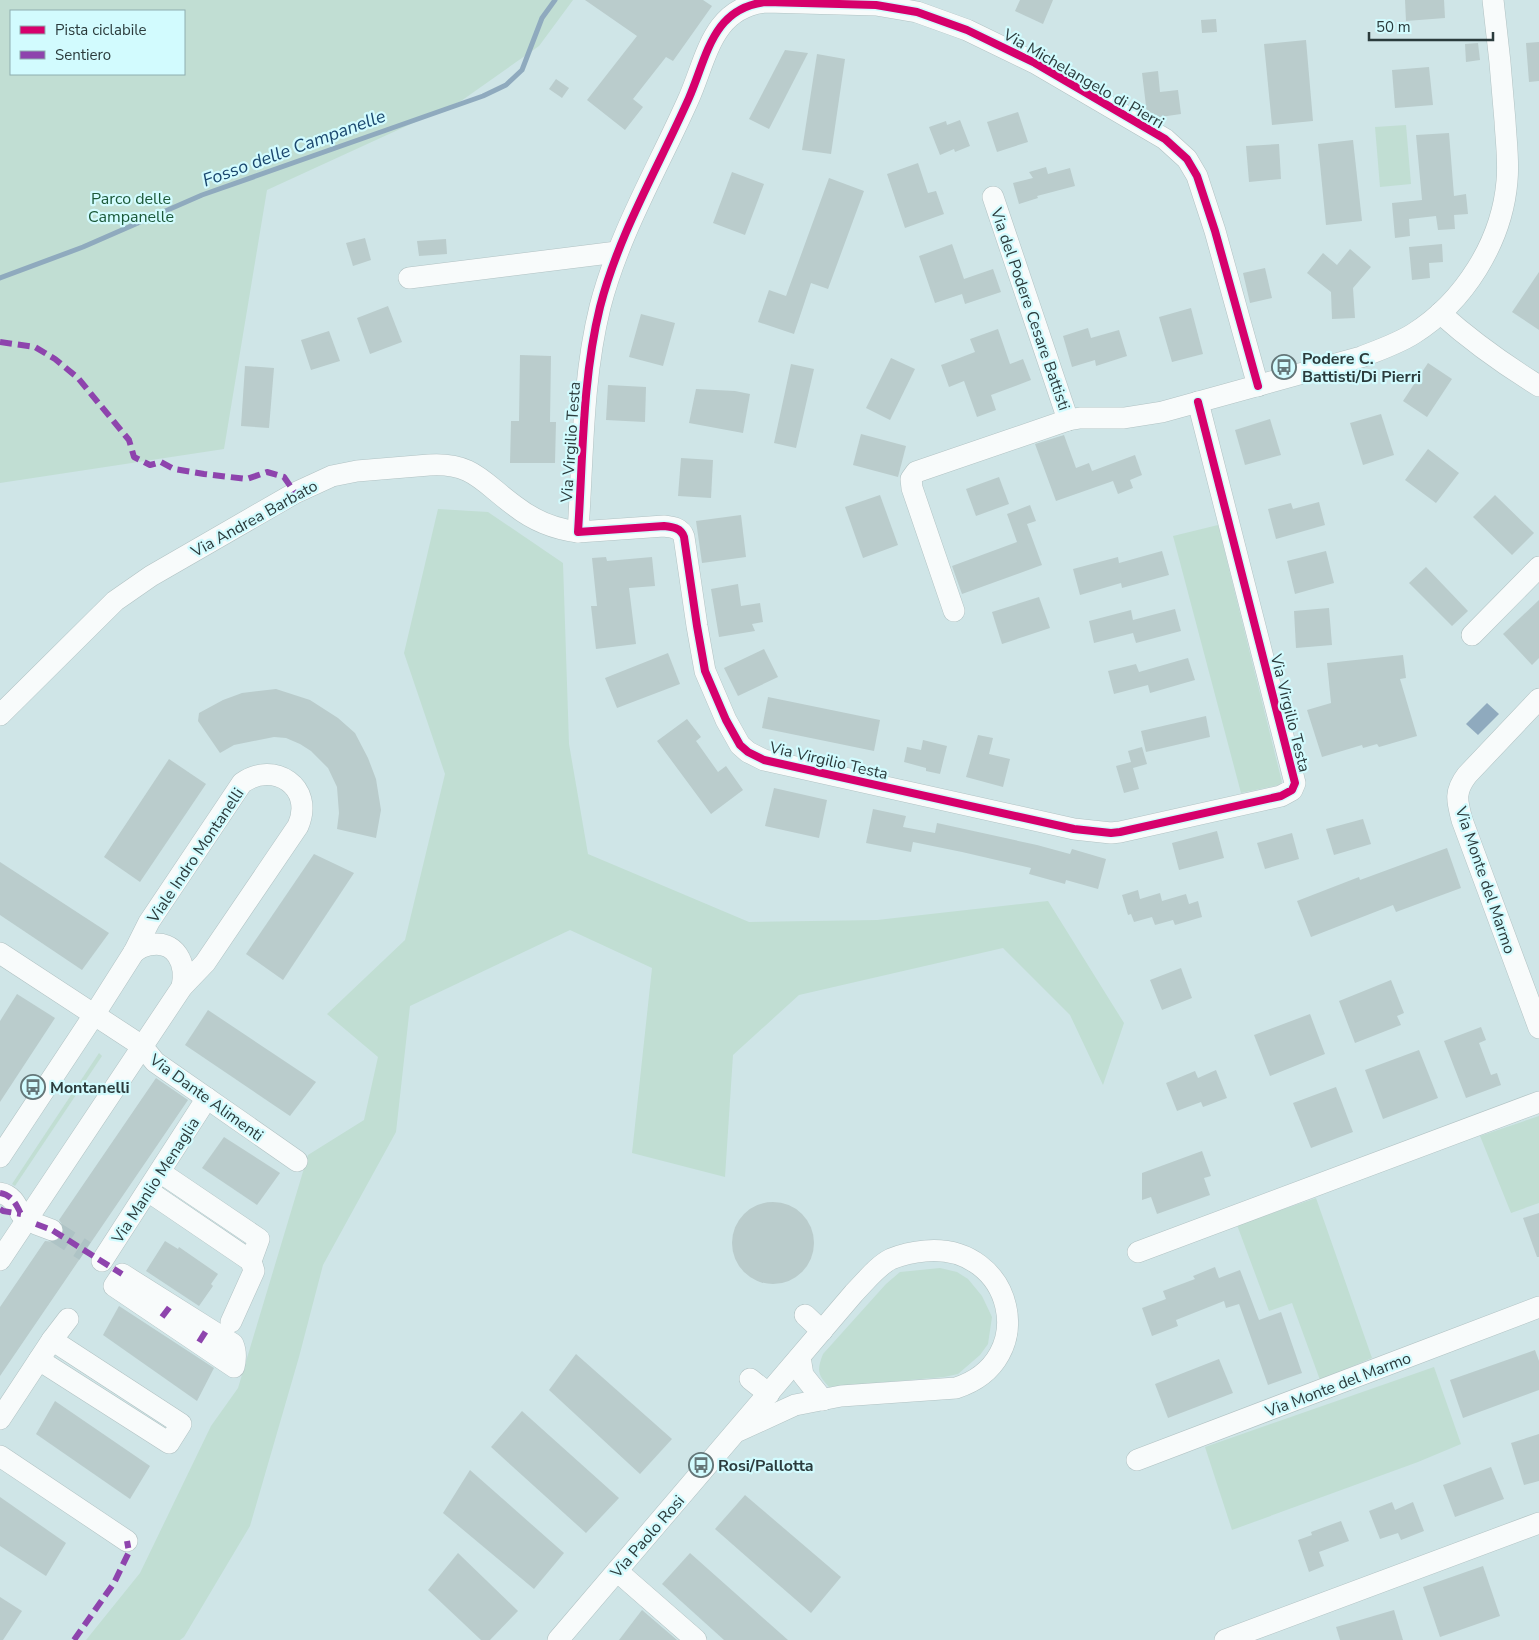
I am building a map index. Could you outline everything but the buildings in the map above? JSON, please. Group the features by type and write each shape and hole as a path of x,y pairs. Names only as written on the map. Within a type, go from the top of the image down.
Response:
{"street":[{"name":"Via del Podere Cesare Battisti","path":"954,611 912,488 911,481 913,475 917,472 1068,420 1140,416 1341,363 1382,349 1413,333 1440,313 1463,288 1485,254 1496,228 1506,194 1507,155 1494,0"},
{"name":"Via Michelangelo di Pierri","path":"731,15 748,6 766,2 876,5 917,12 967,30 1035,63 1165,139 1186,159 1197,176 1215,231 1258,386"},
{"name":"Via Virgilio Testa","path":"731,15 719,28 711,42 689,98 632,216 617,252 600,306 587,384 578,532 664,526 681,531 685,541 705,671 735,737 748,752 760,759 1074,830 1111,833 1281,796 1294,788 1293,771 1198,402"},
{"name":"Via del Podere Cesare Battisti","path":"993,197 1068,420"},
{"path":"409,278 617,252"},
{"path":"1440,313 1474,341 1539,386"},
{"name":"Via Andrea Barbato","path":"0,715 108,608 130,589 295,493 332,476 358,471 429,465 459,467 476,474 516,507 532,517 554,528 578,532"},
{"path":"1472,636 1539,567"},
{"name":"Via Monte del Marmo","path":"1539,700 1467,775 1458,789 1457,795 1462,820 1539,1028"},
{"name":"Viale Indro Montanelli","path":"0,1157 134,952 149,922 242,783 251,777 266,774 286,779 297,789 300,796 301,814 298,826 205,963 182,987 0,1260"},
{"name":"Viale Indro Montanelli","path":"134,952 147,945 155,944 172,950 179,956 183,966 184,978 182,987"},
{"name":"Via Dante Alimenti","path":"0,953 142,1046 155,1062 297,1161"},
{"name":"Via Manlio Menaglia","path":"203,1335 167,1311 114,1286 122,1274 94,1256 148,1190 207,1098"},
{"path":"1138,1252 1539,1102"},
{"path":"160,1172 259,1239 251,1261 254,1271 231,1322"},
{"path":"148,1190 251,1261"},
{"path":"0,1193 12,1199 21,1214 0,1209"},
{"name":"Via Paolo Rosi","path":"558,1640 854,1293 886,1262 892,1258 918,1252 938,1250 962,1255 970,1259 997,1283 1005,1300 1006,1328 999,1355 989,1369 967,1385 956,1388 840,1396 795,1405 736,1432"},
{"name":"Via Monte del Marmo","path":"1137,1460 1539,1307"},
{"path":"805,1315 822,1331"},
{"path":"0,1419 68,1319"},
{"path":"39,1360 169,1443 180,1424 52,1340"},
{"path":"800,1357 803,1375 823,1400"},
{"path":"750,1379 769,1394"},
{"path":"0,1456 127,1541"},
{"path":"1225,1640 1539,1523"},
{"path":"617,1571 696,1640"}],"green space":[{"name":"Parco delle Campanelle","path":"0,0 573,0 539,46 461,101 267,190 224,449 0,483"},
{"path":"1406,125 1411,184 1380,187 1375,127"},
{"path":"438,509 488,512 563,563 569,744 588,854 749,922 877,920 1048,901 1124,1023 1103,1085 1070,1015 1003,948 799,995 733,1055 725,1177 632,1153 652,968 570,930 410,1006 396,1132 323,1265 299,1357 250,1526 184,1637 180,1640 86,1640 140,1573 211,1426 238,1388 308,1155 364,1120 378,1057 327,1014 405,940 445,774 404,653"},
{"path":"1218,525 1282,782 1279,785 1241,793 1173,536"},
{"path":"99,1053 102,1056 15,1186 12,1184"},
{"path":"1539,1116 1539,1203 1511,1213 1480,1136"},
{"path":"1316,1198 1372,1358 1320,1380 1292,1303 1269,1311 1237,1225"},
{"path":"940,1268 957,1272 968,1279 982,1296 992,1317 988,1344 980,1355 958,1374 944,1377 829,1387 819,1372 823,1354 886,1284 900,1272"},
{"path":"1434,1367 1461,1444 1418,1462 1232,1530 1205,1447"}],"water":[{"path":"1487,703 1499,714 1478,735 1466,724"}],"waterway":[{"name":"Fosso delle Campanelle","path":"0,278 83,247 202,195 483,96 506,85 522,70 542,18 555,0"}],"tunnel":[{"path":"52,1230 85,1251"}],"marked path":[{"path":"0,342 35,347 55,359 78,378 129,440 134,457 150,465 161,462 174,469 247,479 267,472 284,477 295,493"},
{"path":"0,1193 11,1198 21,1214"},
{"path":"0,1209 21,1214"},
{"path":"36,1224 52,1230 122,1274"},
{"path":"162,1317 172,1304"},
{"path":"199,1342 208,1328"},
{"path":"74,1640 114,1583 129,1552 127,1541"}],"cycle path":[{"path":"1198,402 1295,783 1292,790 1281,796 1120,832 1111,833 1074,829 764,760 748,752 740,745 726,720 705,671 684,537 681,532 664,526 578,532 586,391 594,335 608,280 628,227 689,98 714,37 723,24 734,14 748,6 766,2 876,5 917,12 967,30 1035,63 1165,139 1187,159 1197,176 1215,231 1258,386"}],"place":[{"name":"Podere C. Battisti/Di Pierri","path":"1284,367"},
{"name":"Montanelli","path":"33,1087"},
{"name":"Rosi/Pallotta","path":"701,1465"}]}
